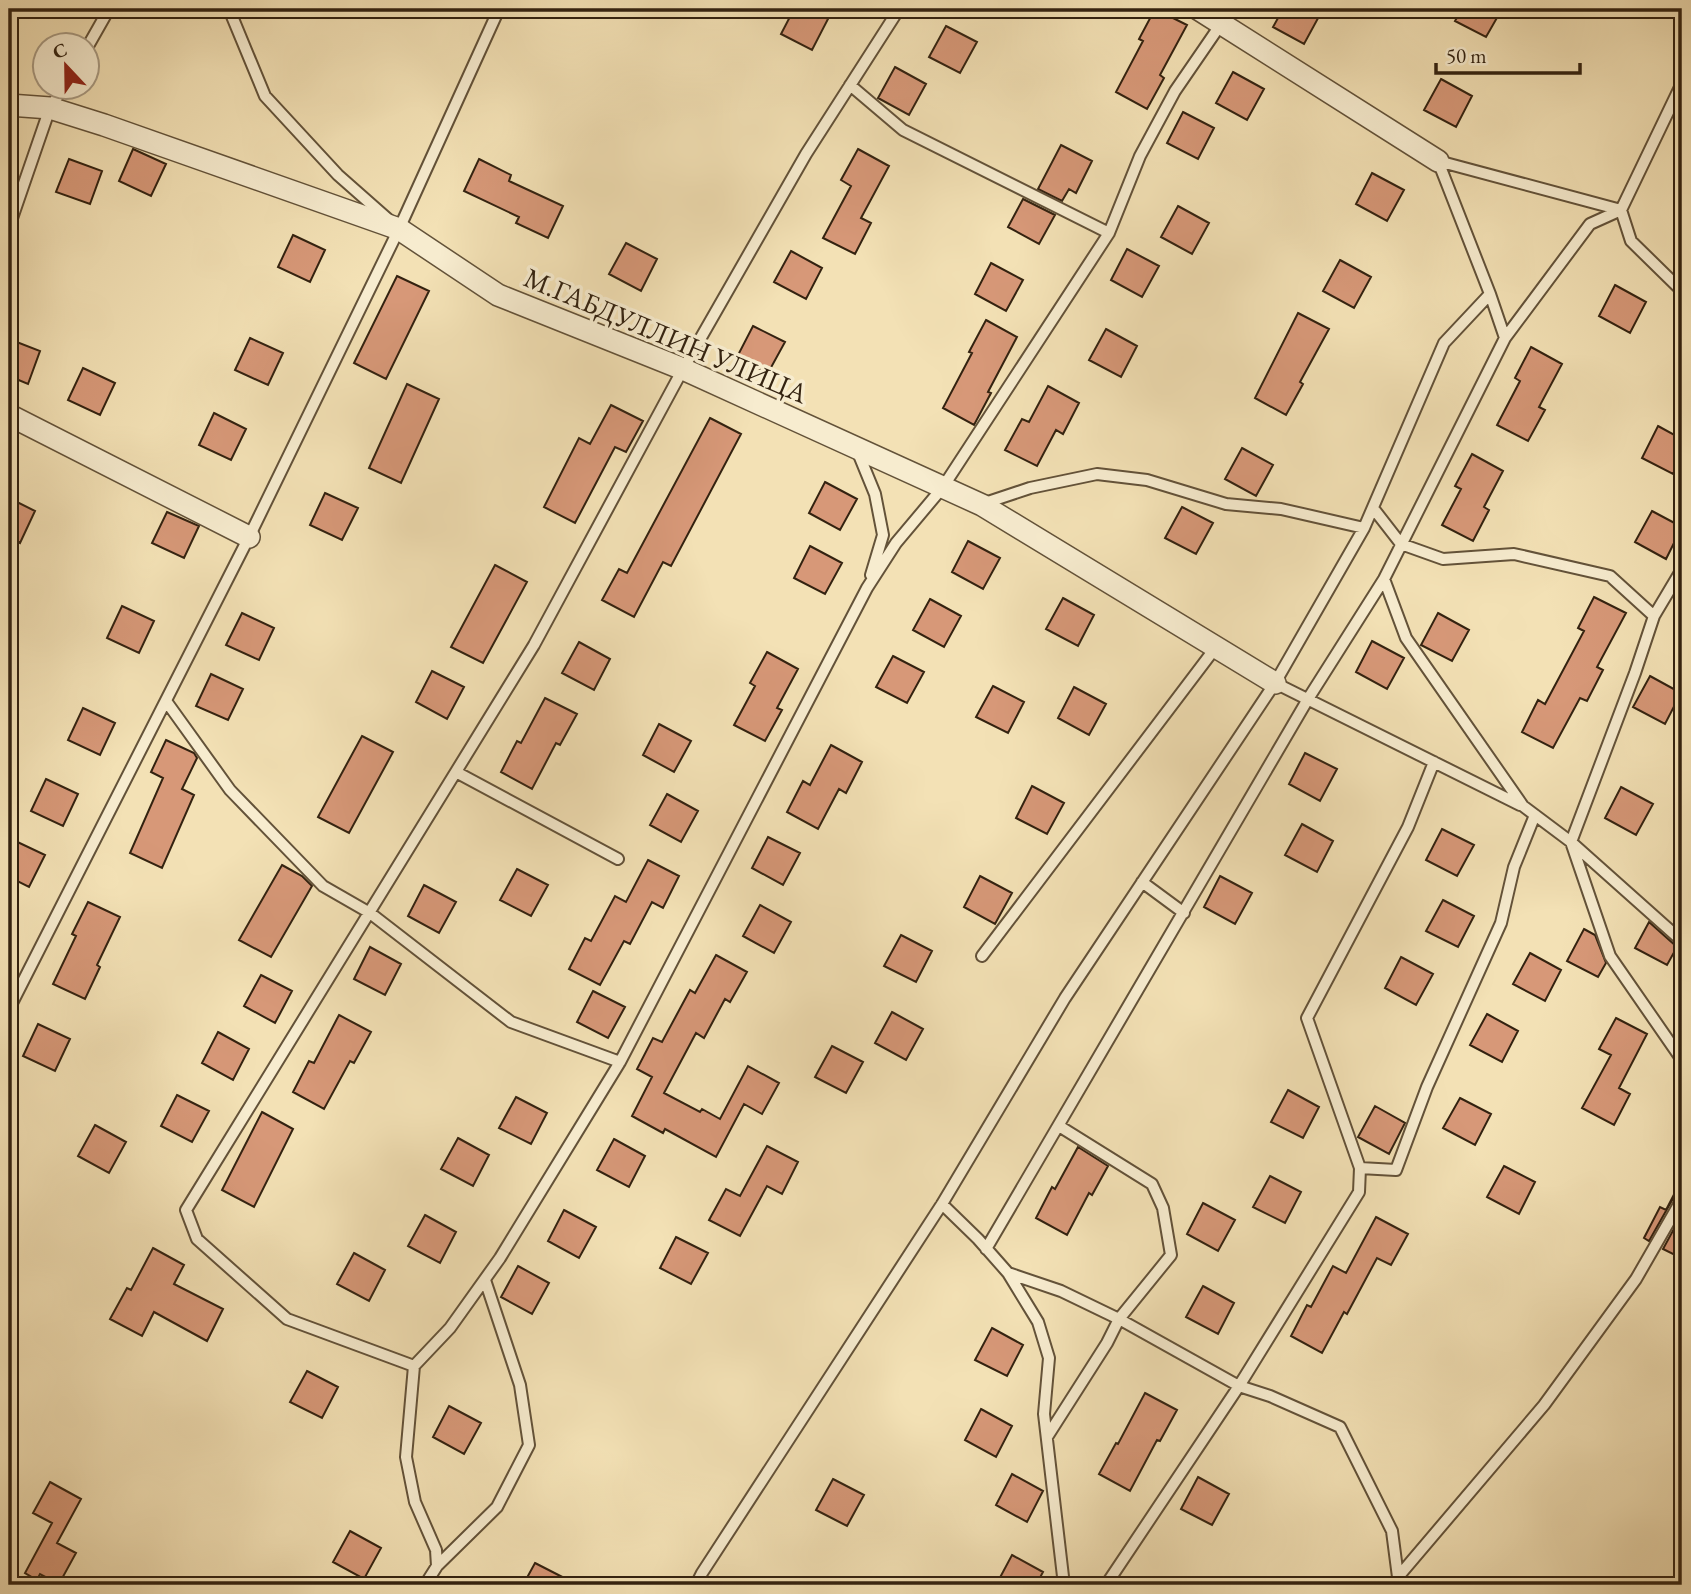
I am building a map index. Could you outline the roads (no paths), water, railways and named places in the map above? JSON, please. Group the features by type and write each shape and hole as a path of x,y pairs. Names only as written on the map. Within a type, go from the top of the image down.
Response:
{"street":[{"path":"1198,9 1228,16 1438,161"},
{"name":"М.ГАБДУЛЛИН УЛИЦА","path":"9,105 50,108 399,229 498,295 683,369 982,505 1275,683"},
{"path":"11,423 249,537"}],"lane":[{"path":"96,32 109,9"},
{"path":"229,9 265,96 338,175 399,229"},
{"path":"9,1009 249,537 399,229 499,9"},
{"path":"414,1366 287,1319 197,1240 186,1210 534,645 683,369 806,154 899,9"},
{"path":"437,1566 436,1550 415,1502 407,1457 414,1366 450,1328 485,1280 620,1062 867,587 896,543 943,487 1109,233 1140,156 1175,91 1228,16"},
{"path":"986,1249 1308,699 1384,579 1505,338 1590,224 1621,210 1682,83"},
{"path":"850,85 903,130 1109,233"},
{"path":"9,228 54,102"},
{"path":"1438,161 1621,210"},
{"path":"1438,161 1505,338"},
{"path":"1621,210 1631,241 1682,291"},
{"path":"696,1585 942,1204 1065,998 1275,683 1364,527 1444,344 1490,294"},
{"path":"856,448 875,494 883,535 867,587"},
{"path":"982,505 1030,488 1097,474 1147,480 1226,504 1281,509 1364,527"},
{"path":"1373,508 1401,544 1443,559 1514,554 1611,576 1654,616"},
{"path":"1682,569 1654,616 1571,842 1610,956 1682,1060"},
{"path":"1384,579 1406,638 1523,806"},
{"path":"982,956 1216,647"},
{"path":"1275,683 1523,806 1571,842 1682,940"},
{"path":"166,701 230,790 323,886 370,913 511,1023 620,1062"},
{"path":"1107,1585 1239,1386 1359,1192 1360,1168 1307,1018 1408,827 1434,762"},
{"path":"456,772 618,859"},
{"path":"1360,1168 1396,1170 1427,1087 1502,923 1514,867 1535,816"},
{"path":"1142,882 1184,913"},
{"path":"1047,1437 1107,1343 1119,1319 1171,1255 1163,1208 1152,1184 1059,1126"},
{"path":"1008,1273 1061,1291 1119,1319 1239,1386 1270,1396 1339,1427 1392,1531 1398,1577 1544,1405 1636,1279 1682,1199"},
{"path":"942,1204 1008,1273 1038,1322 1049,1358 1044,1415 1064,1585"},
{"path":"425,1585 437,1566 497,1507 529,1446 520,1385 485,1280"}]}
